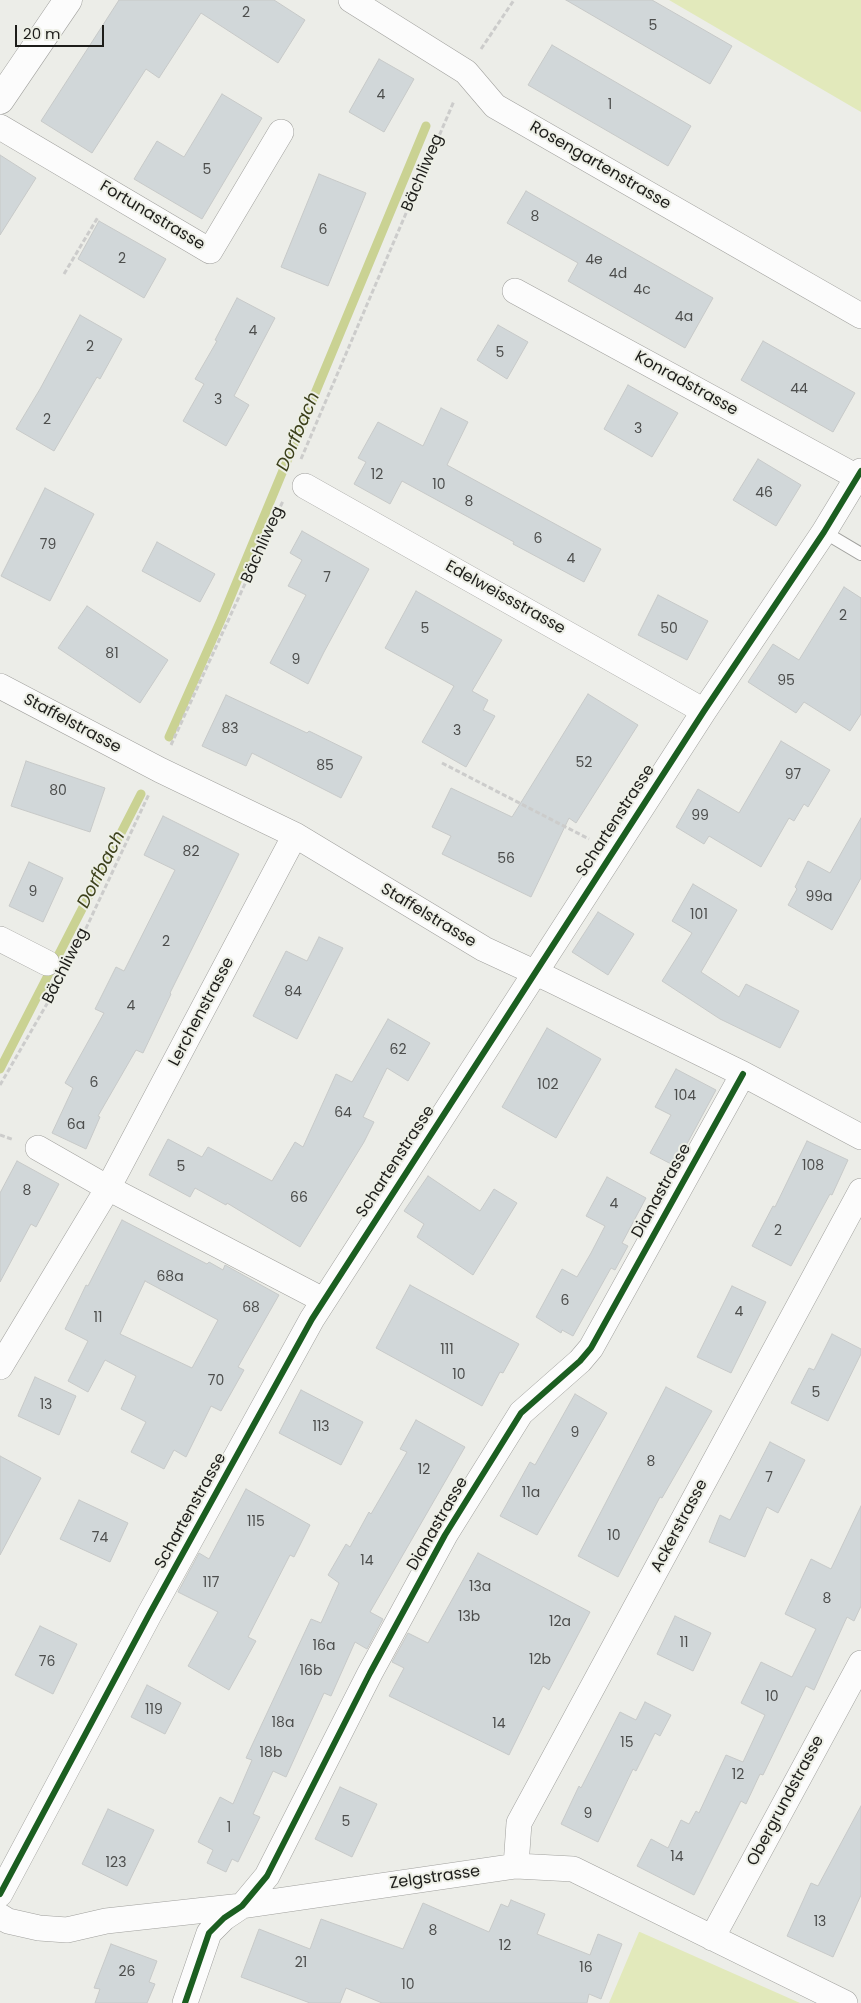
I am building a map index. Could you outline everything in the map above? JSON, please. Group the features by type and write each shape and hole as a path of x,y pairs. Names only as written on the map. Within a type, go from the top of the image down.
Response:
{"main road":[{"path":"0,100 68,0"}],"street":[{"name":"Rosengartenstrasse","path":"351,0 466,72 495,106 861,316"},
{"name":"Fortunastrasse","path":"0,127 210,251 281,132"},
{"name":"Konradstrasse","path":"515,291 859,474"},
{"name":"Schartenstrasse","path":"0,1894 155,1605 323,1300 704,711 824,532 859,474"},
{"name":"Edelweissstrasse","path":"295,491 704,711"},
{"name":"Staffelstrasse","path":"0,686 160,770 295,836 484,949 743,1074 861,1137"},
{"name":"Lerchenstrasse","path":"0,1366 108,1188 295,836"},
{"path":"0,938 58,963"},
{"name":"Dianastrasse","path":"185,2003 209,1933 224,1918 242,1906 267,1876 370,1673 445,1535 521,1413 580,1361 591,1348 743,1074"},
{"path":"38,1148 108,1188 323,1300"},
{"name":"Ackerstrasse","path":"516,1866 519,1823 861,1191"},
{"name":"Obergrundstrasse","path":"712,1938 861,1663"},
{"name":"Zelgstrasse","path":"0,1916 8,1921 39,1928 67,1930 106,1921 242,1906 516,1866 573,1869 845,2003"}],"lane":[{"path":"824,532 861,554"}],"path":[{"path":"64,274 113,192"},
{"path":"442,763 594,842"}],"green space":[{"path":"669,0 861,0 861,112"},
{"path":"640,1932 800,2003 609,2003"}],"building":[{"path":"119,0 274,0 305,20 278,63 201,13 159,78 146,69 92,153 41,121"},
{"path":"566,0 652,0 732,46 710,84"},
{"path":"552,45 691,126 668,166 528,85"},
{"path":"379,59 414,79 384,132 349,112"},
{"path":"222,94 262,118 202,219 134,179 157,141 184,157"},
{"path":"0,155 36,178 0,235"},
{"path":"319,174 366,193 328,286 281,267"},
{"path":"526,191 713,298 685,348 568,281 578,263 507,223"},
{"path":"99,221 166,259 144,298 78,259"},
{"path":"237,298 275,318 234,396 249,405 226,446 183,421 204,384 195,379 217,341 215,340"},
{"path":"80,315 122,339 100,379 97,377 54,451 16,429"},
{"path":"498,325 528,342 507,379 477,360"},
{"path":"763,341 855,393 833,432 741,380"},
{"path":"628,385 678,413 652,457 604,429"},
{"path":"441,408 468,422 447,465 601,549 584,582 402,481 390,504 354,484 366,462 358,458 378,422 423,446"},
{"path":"758,459 801,485 776,526 733,500"},
{"path":"45,488 94,514 50,601 1,576"},
{"path":"302,531 369,569 308,684 270,663 306,595 288,586 302,560 290,553"},
{"path":"157,542 215,574 200,602 142,571"},
{"path":"844,587 861,598 861,714 850,731 804,702 796,713 748,682 773,644 799,660"},
{"path":"416,591 502,640 472,691 488,700 483,710 495,716 466,767 422,742 454,686 385,648"},
{"path":"658,595 708,621 687,660 638,635"},
{"path":"87,606 168,660 140,703 58,648"},
{"path":"588,694 638,725 576,823 569,818 531,897 442,854 451,836 432,827 451,788 512,817"},
{"path":"226,695 307,733 309,731 362,757 341,798 252,753 246,766 202,746"},
{"path":"781,741 830,770 808,807 804,804 794,821 789,818 761,867 709,836 704,844 676,827 698,789 739,813"},
{"path":"26,761 105,788 90,832 11,806"},
{"path":"163,816 239,854 170,993 143,1053 136,1050 98,1116 100,1117 86,1149 52,1133 73,1088 65,1083 104,1013 95,1009 116,967 124,971 175,870 144,855"},
{"path":"861,818 861,878 832,930 788,905 797,889 795,887 808,861 830,873"},
{"path":"29,862 63,878 43,922 9,906"},
{"path":"693,884 737,910 701,972 739,997 746,984 799,1011 780,1048 720,1019 662,981 692,933 672,921"},
{"path":"598,912 634,934 608,975 572,952"},
{"path":"319,937 343,948 297,1039 253,1016 286,951 307,961"},
{"path":"388,1019 430,1043 408,1081 387,1068 363,1117 374,1122 364,1142 300,1247 227,1203 226,1205 195,1188 190,1197 149,1175 168,1139 202,1157 208,1147 272,1181 295,1142 303,1147 336,1074 352,1082"},
{"path":"547,1028 601,1059 556,1138 502,1107"},
{"path":"676,1069 716,1090 675,1166 650,1153 671,1115 655,1107"},
{"path":"807,1141 848,1160 832,1195 830,1194 791,1266 752,1246 773,1206 775,1207"},
{"path":"17,1161 59,1184 36,1227 31,1224 0,1282 0,1193"},
{"path":"428,1176 480,1211 494,1189 517,1203 473,1275 417,1237 424,1224 404,1211"},
{"path":"607,1177 646,1198 622,1243 628,1246 615,1270 611,1268 573,1336 562,1330 561,1333 536,1317 562,1269 577,1277 605,1226 586,1216"},
{"path":"122,1220 207,1264 209,1262 223,1270 225,1265 279,1295 238,1367 244,1370 221,1411 211,1406 186,1457 174,1450 164,1469 131,1452 146,1422 121,1409 136,1376 105,1360 88,1392 68,1381 88,1341 65,1329 86,1285 88,1286","holes":["145,1281 218,1320 192,1368 120,1334"]},
{"path":"410,1285 519,1344 503,1373 500,1372 482,1406 376,1348"},
{"path":"732,1286 766,1302 731,1373 697,1357"},
{"path":"832,1334 861,1349 861,1354 828,1421 791,1403 809,1368 814,1370"},
{"path":"35,1377 76,1396 59,1435 18,1416"},
{"path":"666,1387 712,1411 662,1498 660,1497 618,1577 578,1556"},
{"path":"301,1390 363,1422 341,1465 279,1433"},
{"path":"575,1394 607,1413 537,1535 500,1516 530,1462 535,1465"},
{"path":"416,1420 465,1447 370,1612 383,1619 367,1649 355,1642 331,1696 324,1693 286,1777 273,1771 253,1814 260,1817 238,1862 232,1859 226,1872 207,1863 213,1850 198,1842 220,1797 233,1804 252,1760 246,1758 311,1619 321,1623 339,1583 328,1575 346,1544 350,1547 369,1512 371,1514 407,1452 400,1449"},
{"path":"770,1442 805,1460 778,1513 767,1507 745,1557 709,1542 720,1515 730,1520"},
{"path":"0,1456 41,1478 0,1555"},
{"path":"246,1489 310,1525 294,1557 290,1555 248,1637 256,1641 229,1690 188,1666 218,1612 178,1592 199,1553 209,1559"},
{"path":"79,1500 128,1523 110,1562 60,1539"},
{"path":"861,1506 861,1606 854,1621 847,1617 814,1690 806,1686 763,1775 760,1774 746,1804 741,1801 694,1895 637,1866 651,1839 668,1848 681,1820 689,1824 696,1811 699,1813 726,1755 743,1762 765,1715 741,1703 761,1662 792,1677 816,1629 785,1614 811,1559 831,1569"},
{"path":"478,1553 590,1612 549,1690 543,1686 509,1755 389,1696 404,1668 392,1662 408,1633 428,1643"},
{"path":"675,1616 711,1633 693,1671 657,1654"},
{"path":"40,1626 77,1644 53,1694 15,1675"},
{"path":"147,1685 181,1703 165,1734 131,1717"},
{"path":"645,1702 671,1715 660,1736 655,1733 636,1771 633,1769 598,1842 561,1824 579,1786 581,1788 620,1712 636,1720"},
{"path":"340,1787 377,1804 352,1857 315,1839"},
{"path":"861,1806 861,1895 833,1957 787,1936 811,1883 818,1886"},
{"path":"108,1809 154,1830 127,1886 82,1864"},
{"path":"511,1900 545,1914 537,1934 590,1955 598,1934 622,1944 601,1999 589,1994 587,2003 382,2003 346,1988 340,2003 310,2003 241,1977 259,1929 310,1949 321,1919 403,1949 423,1903 489,1932 501,1904 508,1907"},
{"path":"111,1944 157,1961 149,1982 155,1984 147,2003 95,2003 100,1989 94,1988"}],"waterway":[{"name":"Dorfbach","path":"169,737 221,620 426,126"},
{"name":"Dorfbach","path":"0,1069 141,794"}],"cycle path":[{"path":"0,1894 150,1613 312,1319 704,711 824,532 861,471"},
{"path":"185,2003 209,1933 224,1918 242,1906 267,1876 370,1673 445,1535 521,1413 580,1361 591,1348 743,1074"}]}
